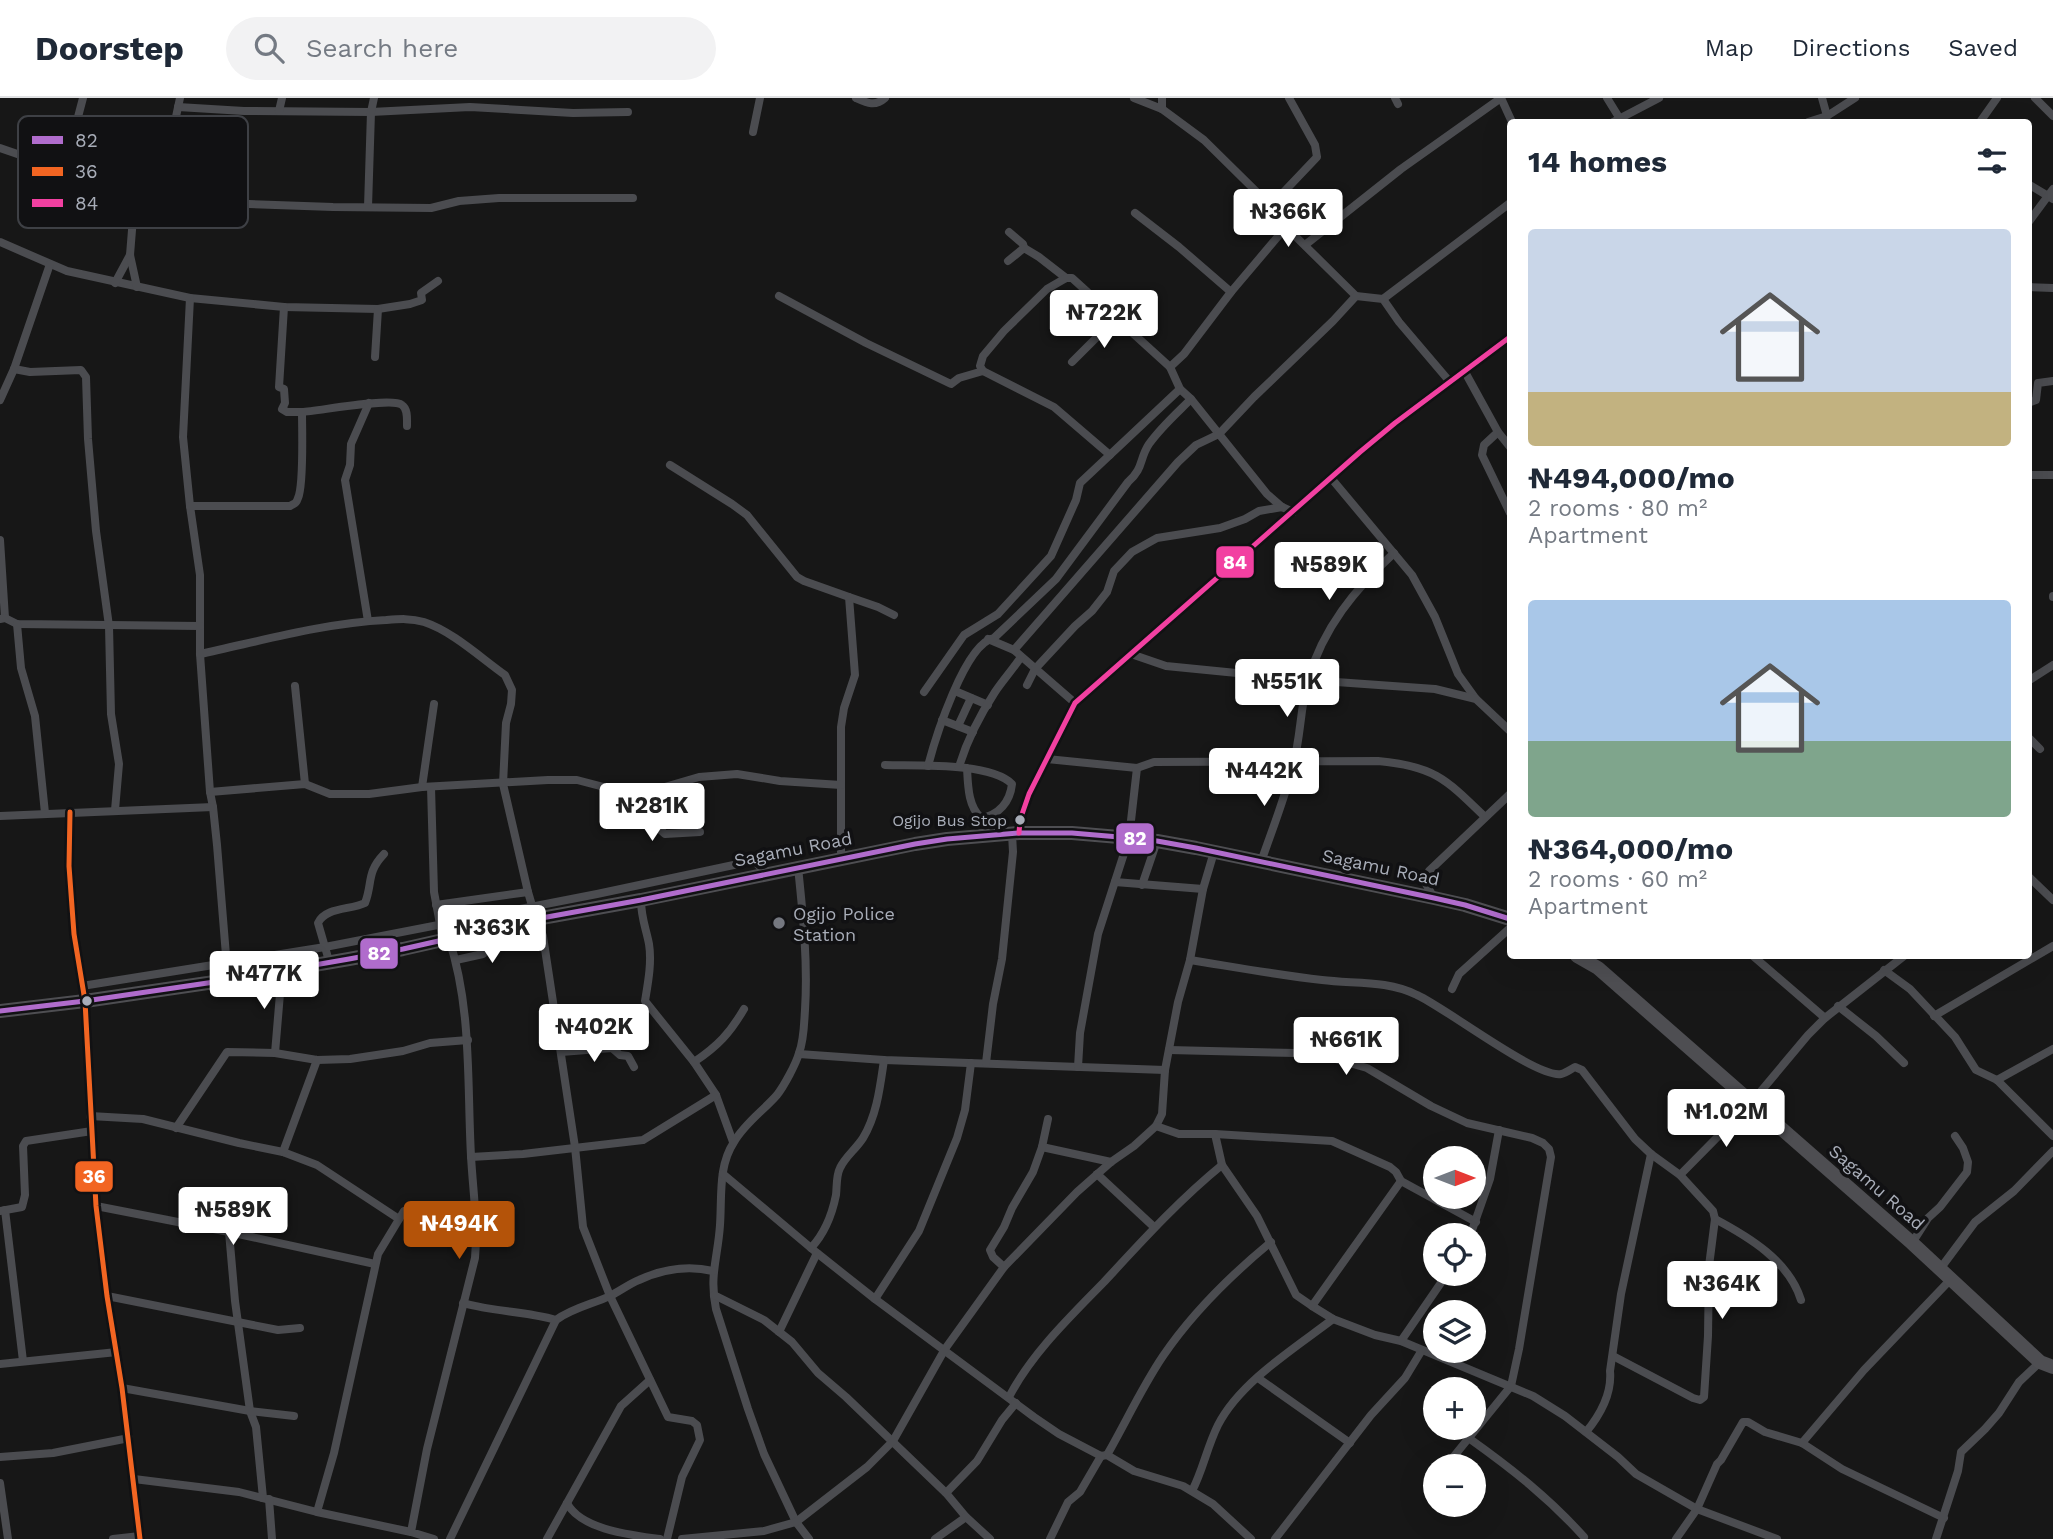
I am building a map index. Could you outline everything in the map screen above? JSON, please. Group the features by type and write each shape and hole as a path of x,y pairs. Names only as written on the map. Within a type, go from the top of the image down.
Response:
{"highway":[{"name":"Sagamu Road","path":"0,1011 228,980 403,949 482,932 534,913 642,900 947,838 1072,833 1157,841 1434,898 1507,918"},
{"name":"Sagamu Road","path":"1582,959 1598,968 2047,1364"}],"street":[{"path":"78,116 83,98"},
{"path":"279,111 282,98"},
{"path":"368,207 371,113 374,98"},
{"path":"753,132 760,98"},
{"path":"856,98 873,104 880,103 885,98"},
{"path":"1134,98 1162,109 1204,140 1356,296 1382,299 1507,204"},
{"path":"1162,98 1162,109"},
{"path":"1273,209 1279,197 1317,157 1318,151 1289,98"},
{"path":"1305,245 1401,169 1501,98 1511,119"},
{"path":"1607,98 1616,119"},
{"path":"1621,119 1659,98"},
{"path":"1822,98 1827,116"},
{"path":"1818,119 1855,98"},
{"path":"1982,119 1997,98"},
{"path":"2035,98 2053,116"},
{"path":"179,102 279,111 371,113 471,103 573,113 628,112"},
{"path":"0,148 18,154"},
{"path":"2032,186 2051,195 2032,218"},
{"path":"248,204 431,208 459,201 499,198 633,198"},
{"path":"1135,213 1231,292"},
{"path":"1170,367 1184,354 1231,292 1286,227"},
{"path":"132,228 130,255 137,287"},
{"path":"1009,232 1024,248 1066,278 1076,281 1170,367 1180,389 1191,399 1266,494 1293,512"},
{"path":"0,242 68,271 116,283 190,298 284,307 378,309 410,304 422,300 421,293 438,281"},
{"path":"1008,261 1024,248"},
{"path":"116,283 130,255"},
{"path":"0,400 14,369 50,264"},
{"path":"1066,278 1047,289 1004,331 983,356 980,366 983,371 1054,407 1110,455"},
{"path":"2032,287 2053,288"},
{"path":"779,296 866,343 951,384 959,378 983,371"},
{"path":"885,765 963,767 1004,778 1012,784 1000,810 992,816 981,818 975,812 963,767 965,747 1018,654 1104,545 1115,536 1178,462 1196,445 1219,434 1356,296"},
{"path":"190,298 183,438 200,575 200,654 228,980"},
{"path":"1382,299 1450,382"},
{"path":"284,307 279,387 284,389 285,402 282,409 302,412 397,402 403,405 406,411 407,426"},
{"path":"375,357 378,309"},
{"path":"1072,362 1116,318"},
{"path":"986,1063 1002,959 1015,834 1029,794 1076,703 1395,423 1507,339"},
{"path":"14,369 30,372 81,370 86,377 96,531 109,626 111,714 118,764 115,810"},
{"path":"1465,372 1507,443"},
{"path":"2032,401 2037,399 2038,383 2053,381"},
{"path":"924,692 964,635 998,614 1052,556 1080,484 1180,389"},
{"path":"928,766 942,720 965,667 981,644 994,638 1056,579 1120,493 1139,472 1148,446 1166,423 1191,399"},
{"path":"368,621 345,480 350,465 351,444 369,403"},
{"path":"190,506 290,506 295,503 300,487 302,412"},
{"path":"1499,432 1483,445 1482,455 1507,507"},
{"path":"670,465 747,515 797,577 894,615"},
{"path":"2032,475 2053,475"},
{"path":"1331,478 1412,575 1427,600 1458,674 1476,699 1507,728"},
{"path":"1027,685 1035,669 1107,592 1114,571 1132,552 1157,538 1220,528 1259,511 1282,507"},
{"path":"0,540 2,619 18,624 200,626"},
{"path":"1261,862 1294,762 1308,681 1329,628 1349,599 1394,553"},
{"path":"841,859 841,727 855,675 849,597"},
{"path":"200,654 368,621 412,619 440,629 505,675 512,690 506,723 503,784 528,891 543,936 576,1147 583,1227 610,1296 668,1417 692,1420 699,1432 699,1440 682,1477 667,1539"},
{"path":"18,624 21,668 35,716 45,813"},
{"path":"988,639 1018,654 1076,703"},
{"path":"1131,654 1166,666 1308,681 1435,689 1476,699"},
{"path":"2032,678 2053,665"},
{"path":"295,686 305,784"},
{"path":"955,691 988,705"},
{"path":"958,726 971,698"},
{"path":"411,1532 428,1449 475,1258 477,1227 471,1157 468,1040 456,960 440,924 436,905 427,787 433,704"},
{"path":"942,720 972,732"},
{"path":"2032,741 2040,749"},
{"path":"1047,759 1137,768 1154,762 1378,761 1417,766 1446,780 1485,817"},
{"path":"1078,1067 1080,1033 1098,934 1129,838 1137,768"},
{"path":"210,792 305,784 330,794 369,794 427,787 577,780 634,793 651,791 699,777 737,774 841,785"},
{"path":"634,793 648,808 655,825 665,834 700,832"},
{"path":"1434,898 1426,884 1429,871 1507,797"},
{"path":"0,816 214,807"},
{"path":"70,812 69,866 74,934 85,1001 96,1206 129,1438 140,1538 113,1539"},
{"path":"1142,886 1157,841"},
{"path":"682,1539 764,1531 796,1522 867,1468 893,1441 945,1349 1004,1268 1077,1192 1156,1125 1162,1114 1165,1070 1178,1002 1190,960 1202,889 1214,852"},
{"path":"329,961 319,919 332,912 365,903 370,874 384,854"},
{"path":"82,986 325,947 440,924 534,913 743,863 755,862 763,874"},
{"path":"798,867 807,978 799,1054 778,1094 748,1123 733,1142 726,1158 713,1271 713,1296 747,1409 764,1454 796,1522 809,1539"},
{"path":"2032,880 2053,900"},
{"path":"1115,882 1202,889"},
{"path":"436,905 528,891"},
{"path":"642,900 641,915 649,946 649,978 645,1001 694,1062 716,1095 733,1142"},
{"path":"1452,989 1459,974 1507,931"},
{"path":"456,960 483,954 482,932"},
{"path":"2032,958 2053,946"},
{"path":"1756,959 1825,1018"},
{"path":"1680,1175 1751,1103 1825,1018 1900,959"},
{"path":"1934,1016 2031,959"},
{"path":"1190,960 1325,981 1396,987 1444,1009 1537,1068 1558,1074 1579,1068 1635,1139 1680,1175 1708,1204 1715,1219 1709,1266 1704,1397 1700,1400 1693,1398 1613,1356"},
{"path":"275,1054 282,970"},
{"path":"1884,970 1910,989 1955,1037 1976,1070 1997,1080 2053,1136"},
{"path":"1838,1006 1877,1036 1904,1063"},
{"path":"694,1062 732,1030 744,1009"},
{"path":"176,1128 227,1052 275,1054 317,1060 350,1059 468,1040"},
{"path":"561,1052 612,1048 620,1055 628,1056 634,1068"},
{"path":"1997,1080 2053,1049"},
{"path":"1169,1050 1325,1056 1367,1068 1431,1106 1467,1123 1532,1138 1549,1149 1551,1157 1511,1386 1486,1418"},
{"path":"799,1054 884,1060 1165,1070"},
{"path":"283,1152 317,1060"},
{"path":"779,1332 826,1227 839,1170 865,1135 878,1098 884,1060"},
{"path":"875,1299 919,1231 957,1138 965,1110 971,1063"},
{"path":"471,1157 523,1154 643,1140 716,1095"},
{"path":"90,1116 143,1119 283,1152 317,1165 399,1219"},
{"path":"1004,1268 990,1250 1033,1172 1048,1119"},
{"path":"1156,1125 1179,1133 1332,1141 1390,1167 1401,1181 1476,1222 1490,1179 1499,1130"},
{"path":"23,1361 3,1211 22,1208 25,1195 23,1146 26,1141 92,1131"},
{"path":"1215,1134 1222,1165 1257,1216 1296,1294 1312,1306 1333,1320 1401,1341 1533,1396 1586,1432 1636,1474 1697,1509 1777,1539"},
{"path":"1912,1243 1928,1218 1967,1172 1968,1162 1955,1136"},
{"path":"1042,1147 1111,1162"},
{"path":"1802,1443 1946,1274 1975,1222 2014,1191 2053,1150"},
{"path":"1586,1432 1597,1418 1611,1381 1610,1371 1621,1294 1651,1154"},
{"path":"946,1493 977,1461 1013,1400 1017,1381 1031,1363 1154,1227 1222,1165"},
{"path":"723,1174 875,1299 1059,1434 1134,1471 1172,1481 1192,1491 1213,1504 1251,1539"},
{"path":"1097,1174 1154,1227"},
{"path":"1312,1306 1401,1181"},
{"path":"96,1206 375,1264"},
{"path":"317,1512 334,1453 378,1254 404,1211 412,1208 477,1227"},
{"path":"1715,1219 1734,1229 1776,1260 1785,1270 1801,1300"},
{"path":"229,1232 250,1411 256,1427 272,1539"},
{"path":"1050,1539 1068,1502 1080,1492 1104,1455 1162,1357 1186,1325 1233,1274 1271,1242"},
{"path":"450,1539 556,1320 639,1280 670,1270 694,1268 713,1271"},
{"path":"1401,1341 1439,1286"},
{"path":"713,1296 751,1312 792,1342 818,1373 893,1441 990,1539"},
{"path":"107,1297 278,1330 300,1328"},
{"path":"463,1303 556,1320"},
{"path":"1192,1491 1201,1475 1211,1440 1234,1401 1258,1378 1333,1320"},
{"path":"1275,1539 1371,1415 1405,1378 1422,1350"},
{"path":"0,1364 117,1352"},
{"path":"1947,1539 1937,1537 1958,1471 1961,1452 1999,1413 2019,1382 2047,1364"},
{"path":"1258,1378 1350,1443"},
{"path":"547,1539 621,1406 650,1380"},
{"path":"122,1388 250,1411 294,1416"},
{"path":"1676,1539 1697,1509 1717,1464 1742,1422 1802,1443 1842,1469 1944,1518"},
{"path":"0,1457 53,1453 129,1438"},
{"path":"1456,1454 1468,1440"},
{"path":"1473,1440 1524,1478 1584,1537"},
{"path":"134,1479 239,1492 435,1539"},
{"path":"0,1483 8,1539"},
{"path":"567,1503 572,1511 590,1524 660,1539"},
{"path":"934,1539 966,1517"}],"transit line":[{"name":"84","path":"1019,833 1020,820 1029,794 1075,703 1360,452 1507,339"},
{"name":"36","path":"70,812 69,866 74,934 85,1001 96,1206 140,1539"},
{"name":"82","path":"0,1011 228,980 349,959 915,844 1019,833 1072,833 1157,841 1434,898 1507,918"}],"place":[{"name":"Ogijo Bus Stop","path":"1020,820"},
{"name":"Ogijo Police Station","path":"779,923"}]}
